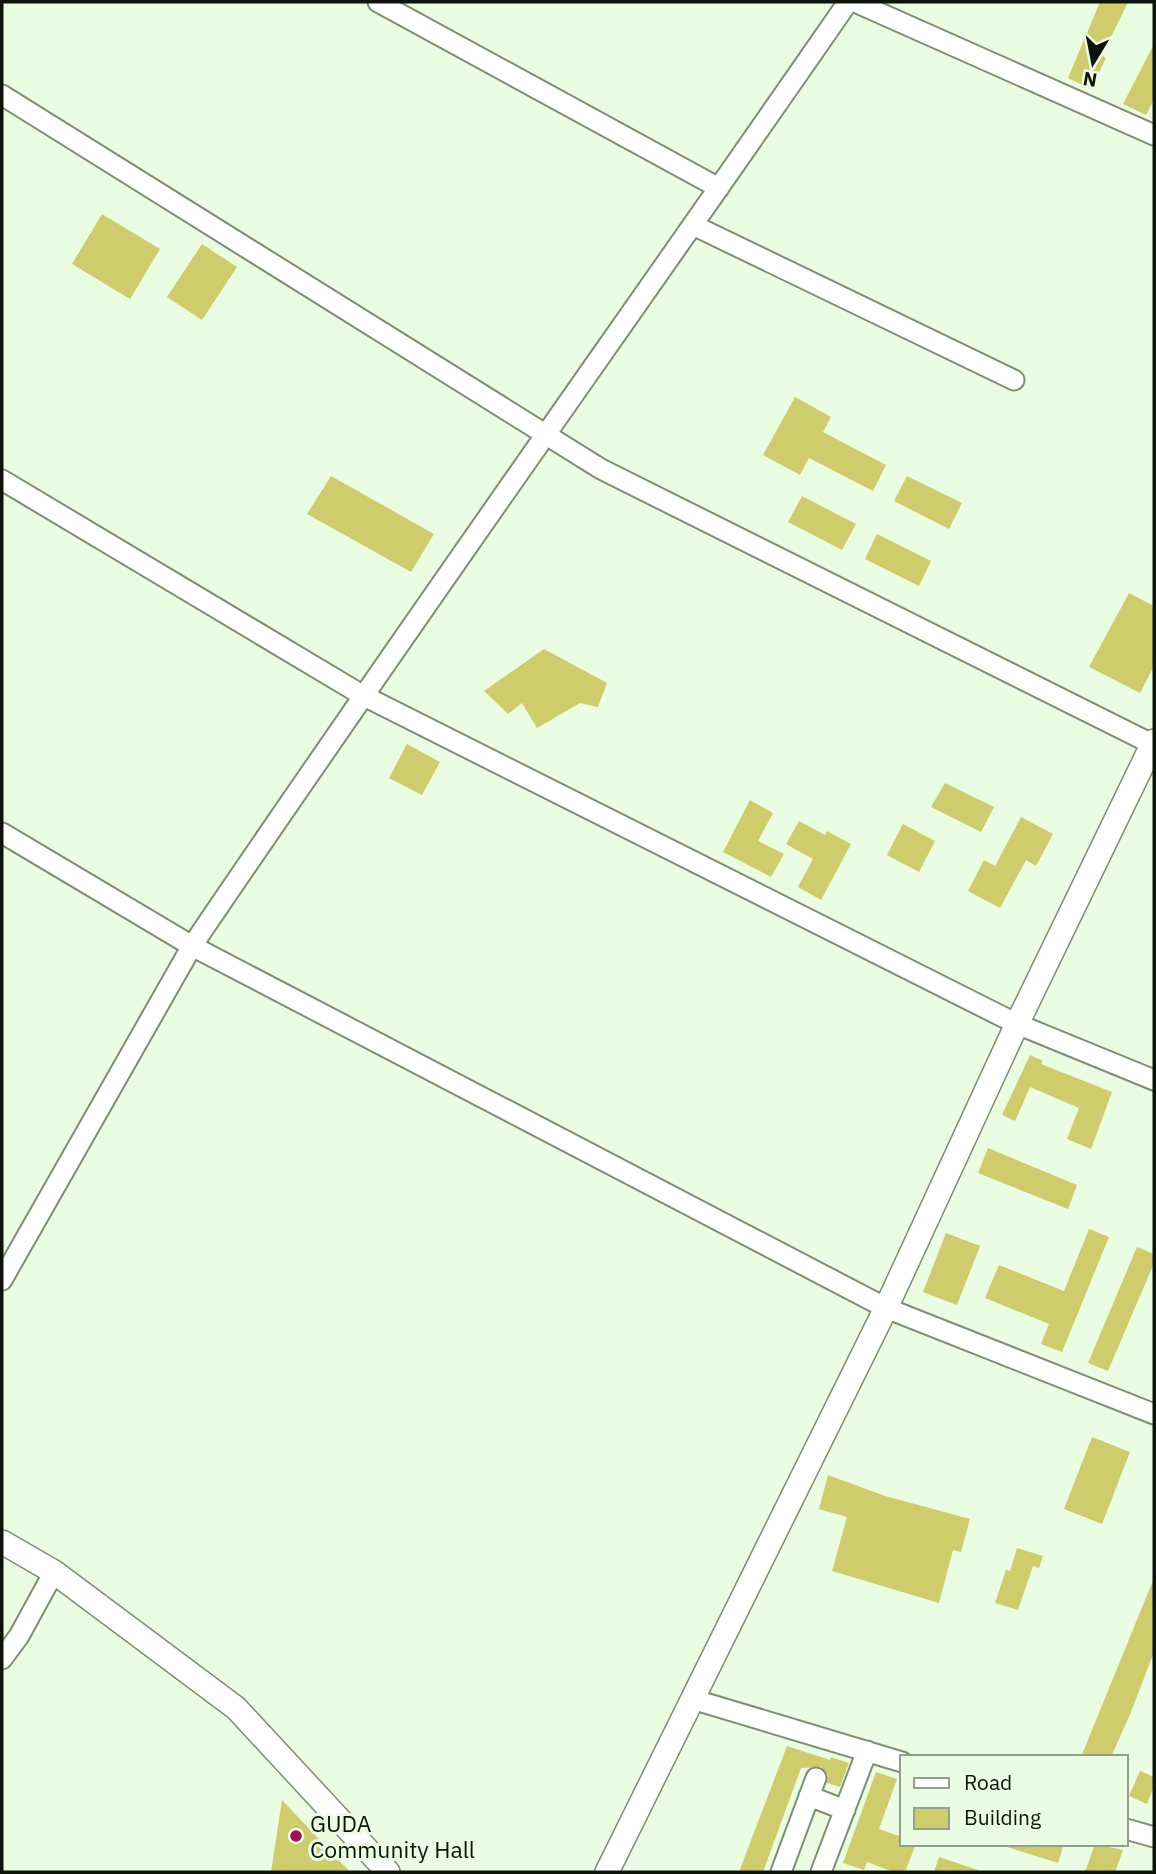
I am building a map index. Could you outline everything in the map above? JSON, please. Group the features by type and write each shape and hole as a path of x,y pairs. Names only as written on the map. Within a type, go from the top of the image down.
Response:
{"street":[{"path":"378,2 719,188"},
{"path":"2,1280 9,1252 192,946 362,695 695,226 848,2"},
{"path":"855,2 1154,135"},
{"path":"2,95 601,469 1154,743 1017,1024 886,1308 607,1872"},
{"path":"695,226 1014,380"},
{"path":"2,480 362,695 1017,1024 1154,1080"},
{"path":"2,833 192,946 886,1308 1154,1414"},
{"path":"2,1542 54,1572 236,1708 388,1872"},
{"path":"2,1659 19,1636 54,1572"},
{"path":"692,1699 900,1761"},
{"path":"821,1872 867,1751"},
{"path":"781,1872 816,1778"},
{"path":"809,1797 845,1810"},
{"path":"1128,1830 1154,1837"}],"building":[{"path":"1100,2 1128,2 1102,56 1106,58 1091,89 1068,78"},
{"path":"1154,44 1154,99 1146,115 1123,104"},
{"path":"102,214 160,249 130,299 72,264"},
{"path":"202,244 237,267 202,320 167,297"},
{"path":"795,397 831,417 823,432 886,465 873,491 809,458 800,475 763,455"},
{"path":"331,476 434,534 411,572 307,514"},
{"path":"907,476 962,503 949,529 894,501"},
{"path":"802,496 856,524 842,550 788,522"},
{"path":"877,534 931,561 919,586 865,559"},
{"path":"1129,593 1154,606 1154,666 1140,693 1089,667"},
{"path":"544,649 607,683 598,707 580,703 537,728 522,703 508,714 484,691"},
{"path":"407,744 440,762 422,795 389,778"},
{"path":"945,783 994,807 981,832 931,807"},
{"path":"750,800 773,813 758,841 784,854 771,877 723,852"},
{"path":"1021,817 1053,834 1036,866 1026,860 1000,908 968,891 984,860 995,866"},
{"path":"799,821 825,835 827,831 851,844 821,900 798,887 813,859 786,844"},
{"path":"903,824 935,841 919,872 887,855"},
{"path":"1030,1055 1043,1061 1041,1064 1112,1092 1091,1149 1067,1139 1079,1108 1030,1087 1015,1121 1002,1115"},
{"path":"988,1148 1077,1185 1068,1209 978,1173"},
{"path":"1089,1229 1109,1237 1062,1352 1041,1344 1049,1324 985,1298 999,1265 1064,1291"},
{"path":"946,1233 980,1246 957,1305 923,1292"},
{"path":"1137,1247 1154,1254 1154,1263 1108,1371 1088,1363"},
{"path":"1092,1437 1130,1452 1102,1524 1064,1509"},
{"path":"828,1475 885,1496 970,1519 961,1552 953,1550 939,1603 832,1571 847,1517 819,1509"},
{"path":"1017,1548 1043,1556 1039,1568 1033,1566 1018,1610 995,1603"},
{"path":"1154,1578 1154,1652 1131,1712 1112,1755 1082,1755"},
{"path":"787,1746 830,1760 831,1757 849,1763 840,1787 827,1783 828,1775 821,1767 801,1768 763,1872 739,1872"},
{"path":"1140,1771 1154,1777 1154,1786 1147,1804 1129,1796"},
{"path":"876,1772 897,1779 879,1829 900,1836 900,1846 915,1846 905,1872 894,1872 867,1862 864,1870 843,1863"},
{"name":"GUDA Community Hall","path":"282,1800 350,1872 271,1872"},
{"path":"1007,1846 1063,1846 1058,1863"},
{"path":"1094,1846 1123,1850 1115,1872 1085,1872"},
{"path":"939,1857 978,1870 978,1872 934,1872"}],"place":[{"name":"GUDA Community Hall","path":"296,1836"}]}
